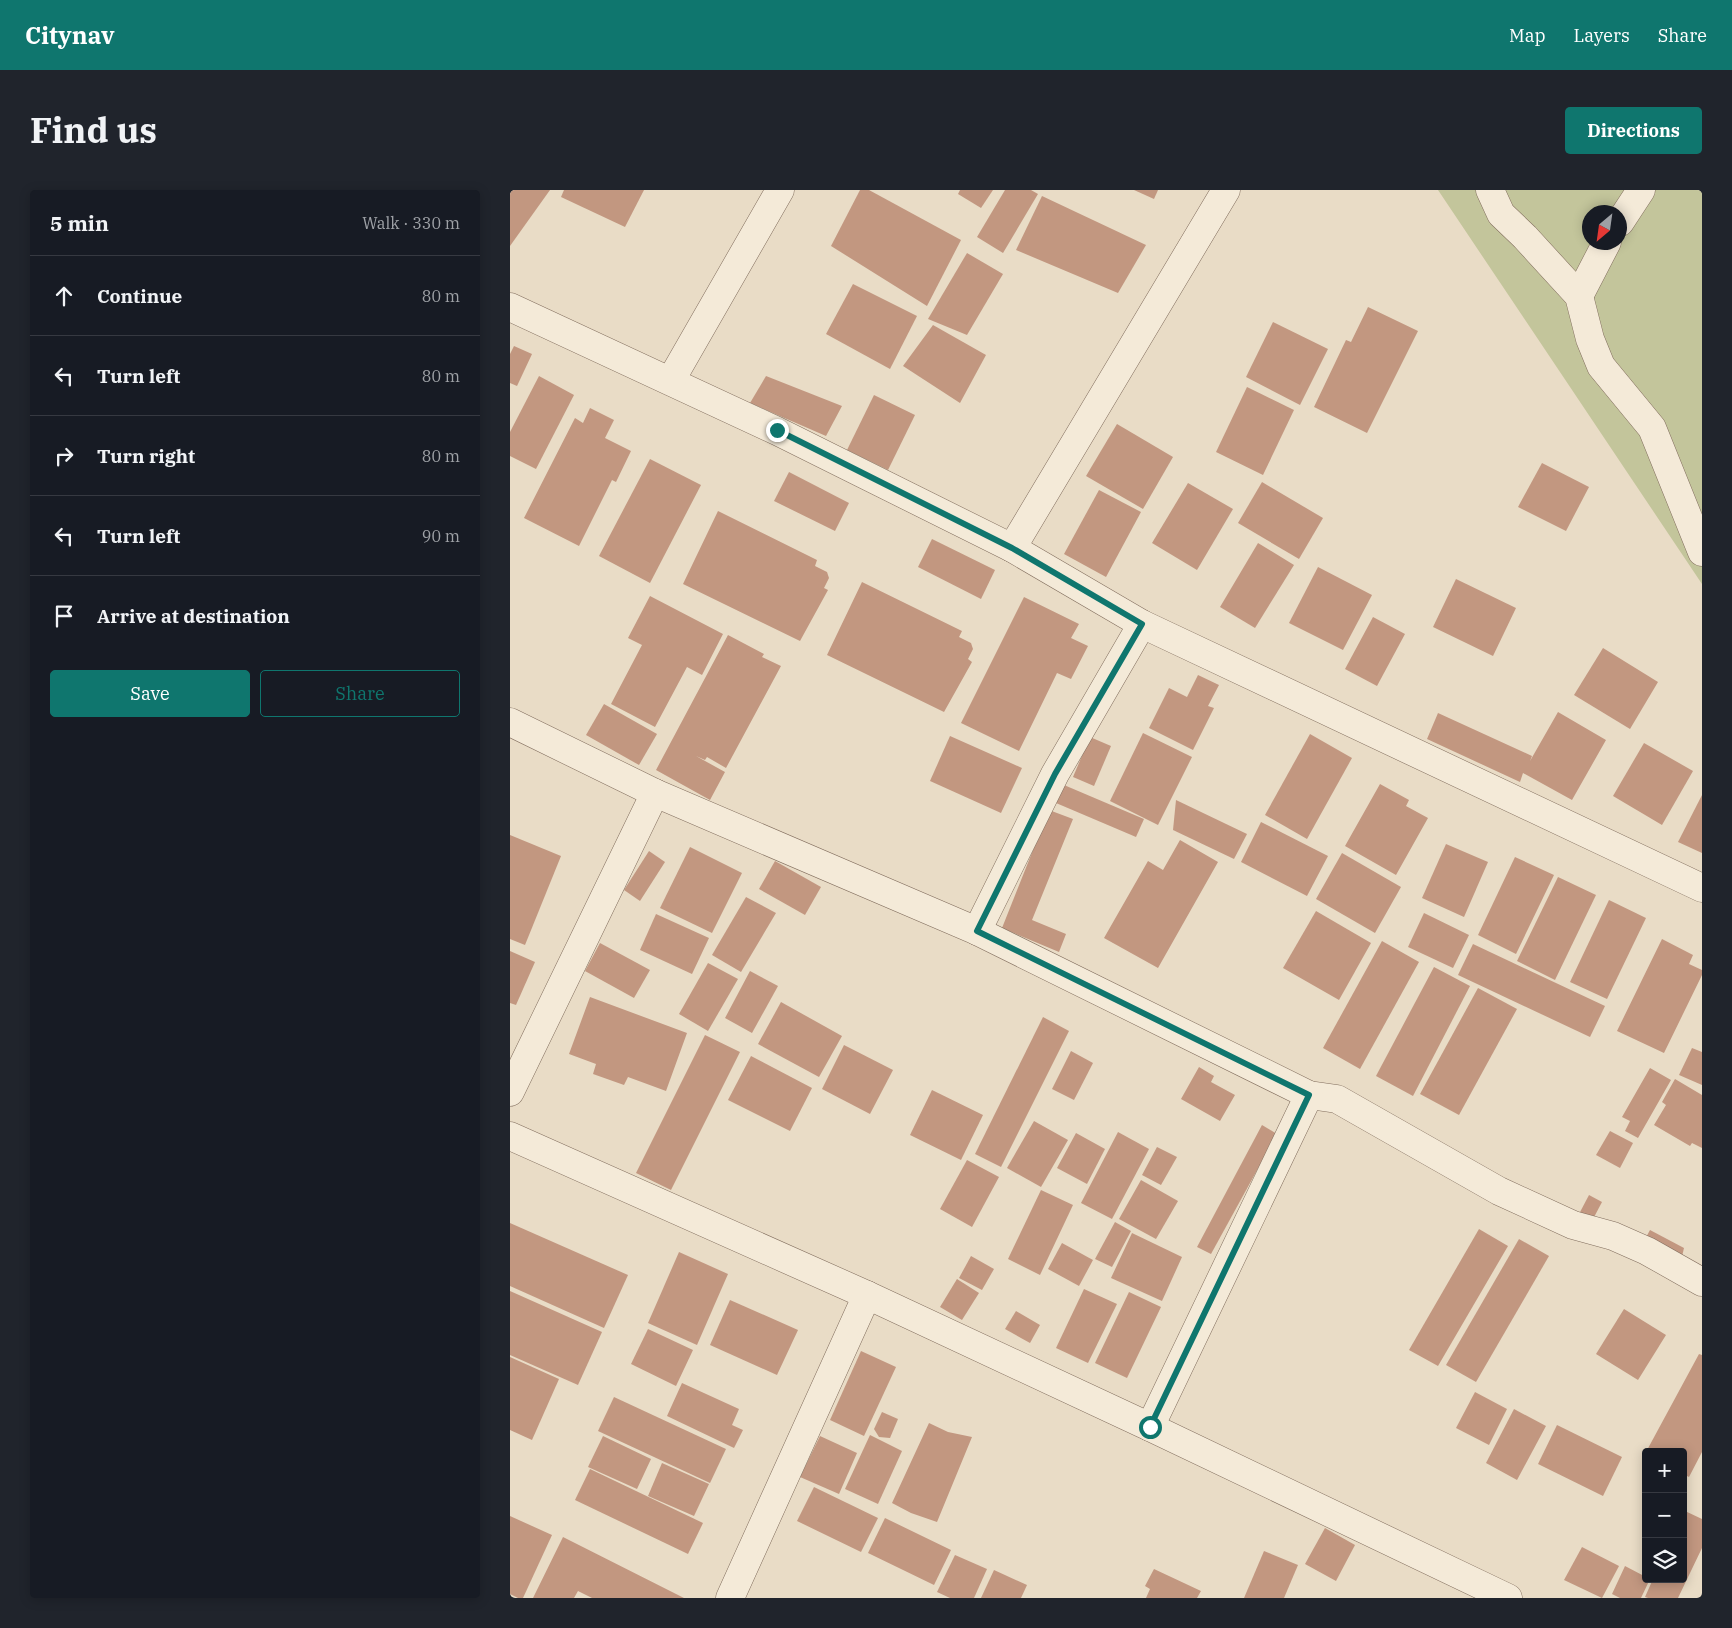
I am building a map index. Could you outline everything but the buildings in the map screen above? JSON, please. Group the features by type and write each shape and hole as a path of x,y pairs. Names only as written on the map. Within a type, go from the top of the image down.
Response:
{"street":[{"path":"671,380 780,190"},
{"path":"1012,548 1226,190"},
{"path":"1490,190 1501,214 1525,237 1579,296 1590,339 1602,366 1652,428 1702,552"},
{"path":"1627,211 1641,190"},
{"path":"1579,296 1603,250"},
{"path":"510,307 777,430 1012,548 1142,624 1702,888"},
{"path":"977,931 1055,774 1142,624"},
{"path":"510,722 655,793 977,931 1309,1095 1337,1100 1499,1191 1573,1225 1613,1236 1647,1251 1702,1282"},
{"path":"510,1092 655,793"},
{"path":"1150,1427 1309,1095"},
{"path":"513,1145 866,1295 1150,1427 1508,1598"},
{"path":"730,1598 866,1295"}],"green space":[{"path":"1438,190 1702,190 1702,584"}],"route":[{"path":"777,430 1012,548 1142,624 1055,774 977,931 1309,1095 1150,1427"}]}
